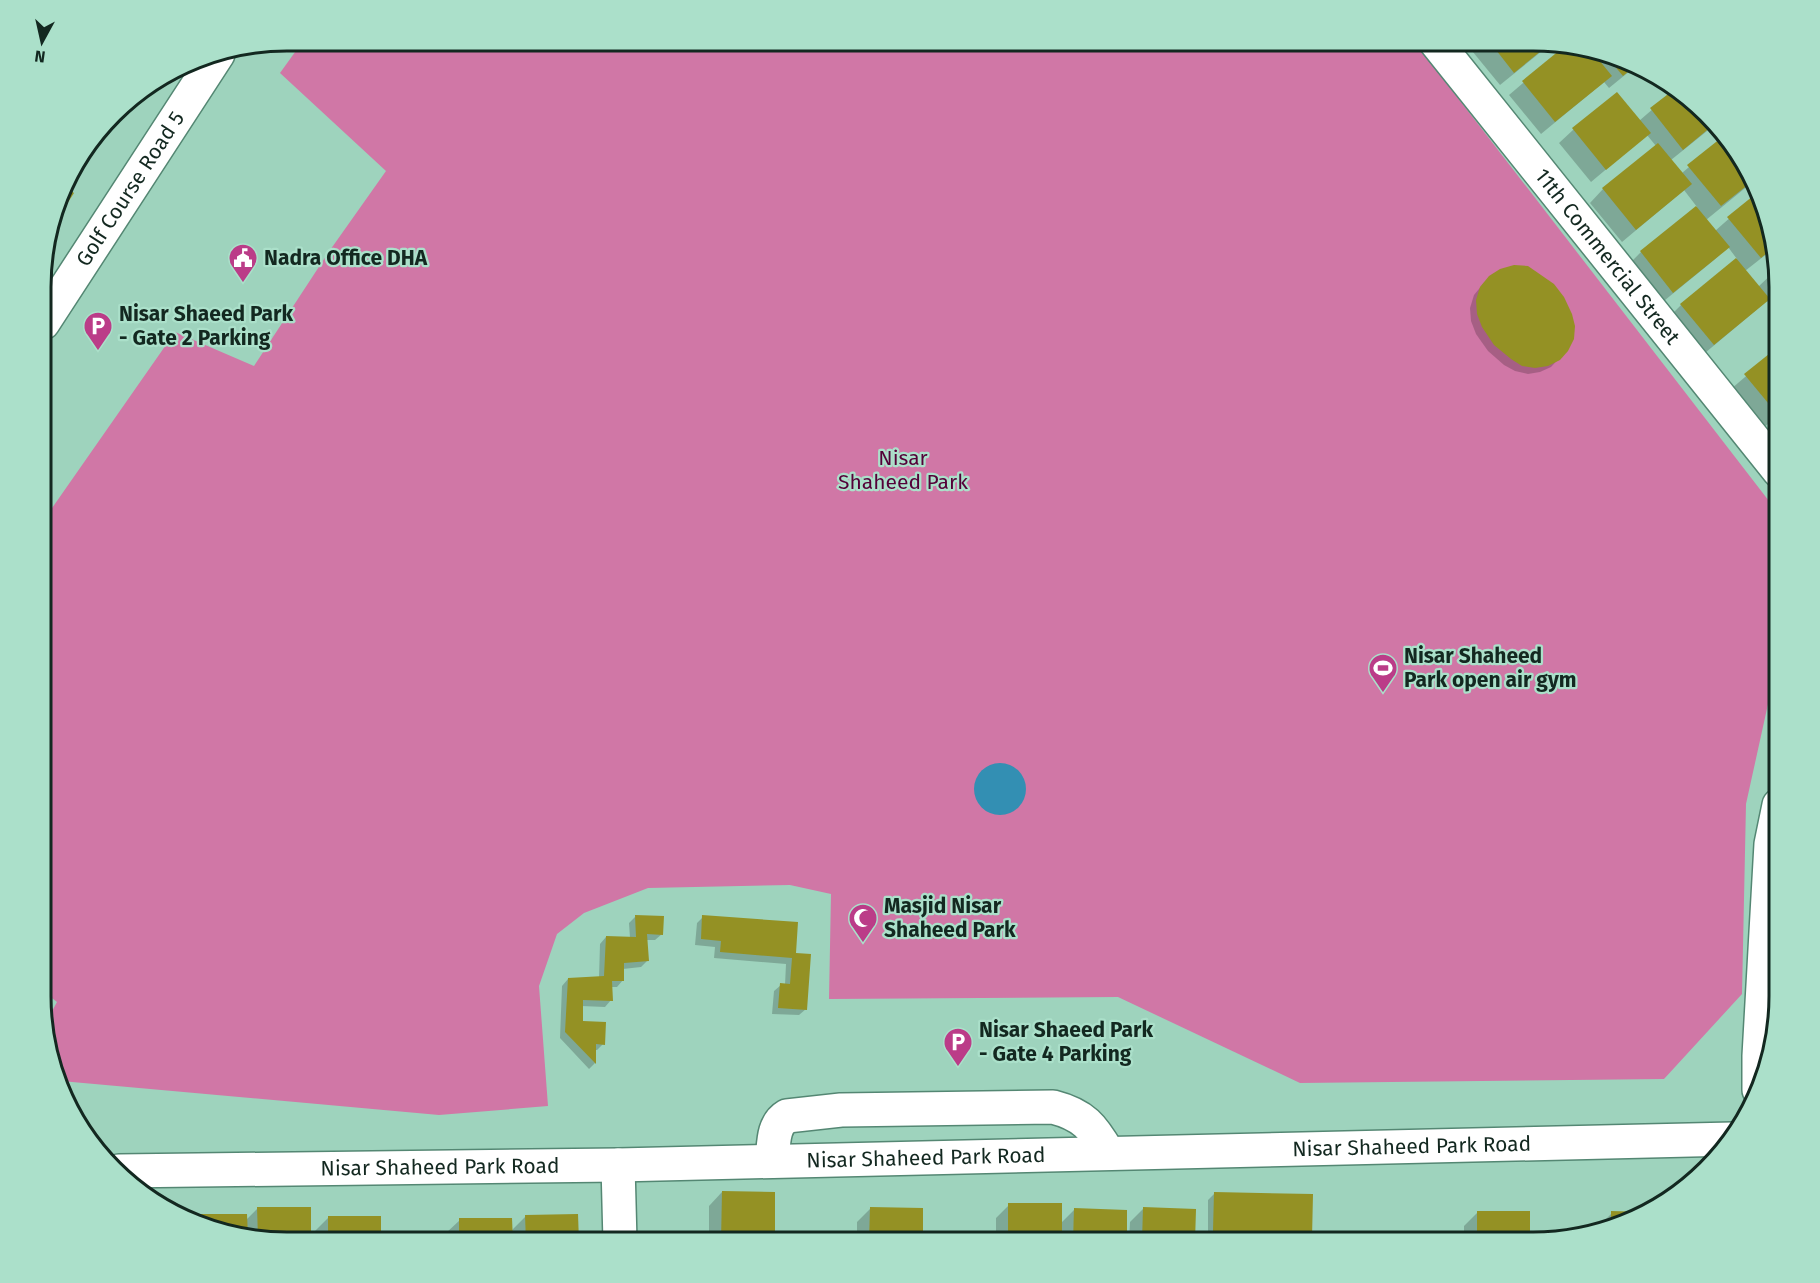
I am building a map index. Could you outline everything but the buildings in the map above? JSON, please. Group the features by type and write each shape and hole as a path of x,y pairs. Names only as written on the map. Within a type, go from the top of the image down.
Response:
{"street":[{"name":"11th Commercial Street","path":"1444,51 1769,458"},
{"name":"Golf Course Road 5","path":"51,311 212,64"},
{"path":"1765,1039 1769,905"},
{"path":"772,1161 776,1125 781,1119 787,1116 853,1110 1053,1107 1069,1111 1081,1118 1095,1131 1108,1153"},
{"name":"Nisar Shaheed Park Road","path":"129,1171 618,1165 1721,1139"},
{"path":"618,1165 620,1232"}],"green space":[{"name":"Nisar Shaheed Park","path":"296,51 1422,51 1769,501 1769,699 1746,804 1742,994 1664,1079 1300,1083 1118,997 829,999 831,894 790,885 648,888 584,913 557,934 539,986 548,1106 439,1115 67,1082 59,1057 53,1027 52,1011 57,1002 51,996 51,510 175,332 254,366 328,253 386,171 280,73"}],"water":[{"path":"995,763 1005,763 1014,767 1022,775 1026,789 1022,803 1014,811 1005,815 995,815 986,811 978,803 974,794 974,784 978,775 986,767"}],"place":[{"name":"Nadra Office DHA","path":"243,284"},
{"name":"Nisar Shaeed Park - Gate 2 Parking","path":"98,352"},
{"name":"Nisar Shaheed Park open air gym","path":"1383,694"},
{"name":"Masjid Nisar Shaheed Park","path":"863,944"},
{"name":"Nisar Shaeed Park - Gate 4 Parking","path":"958,1068"}]}
